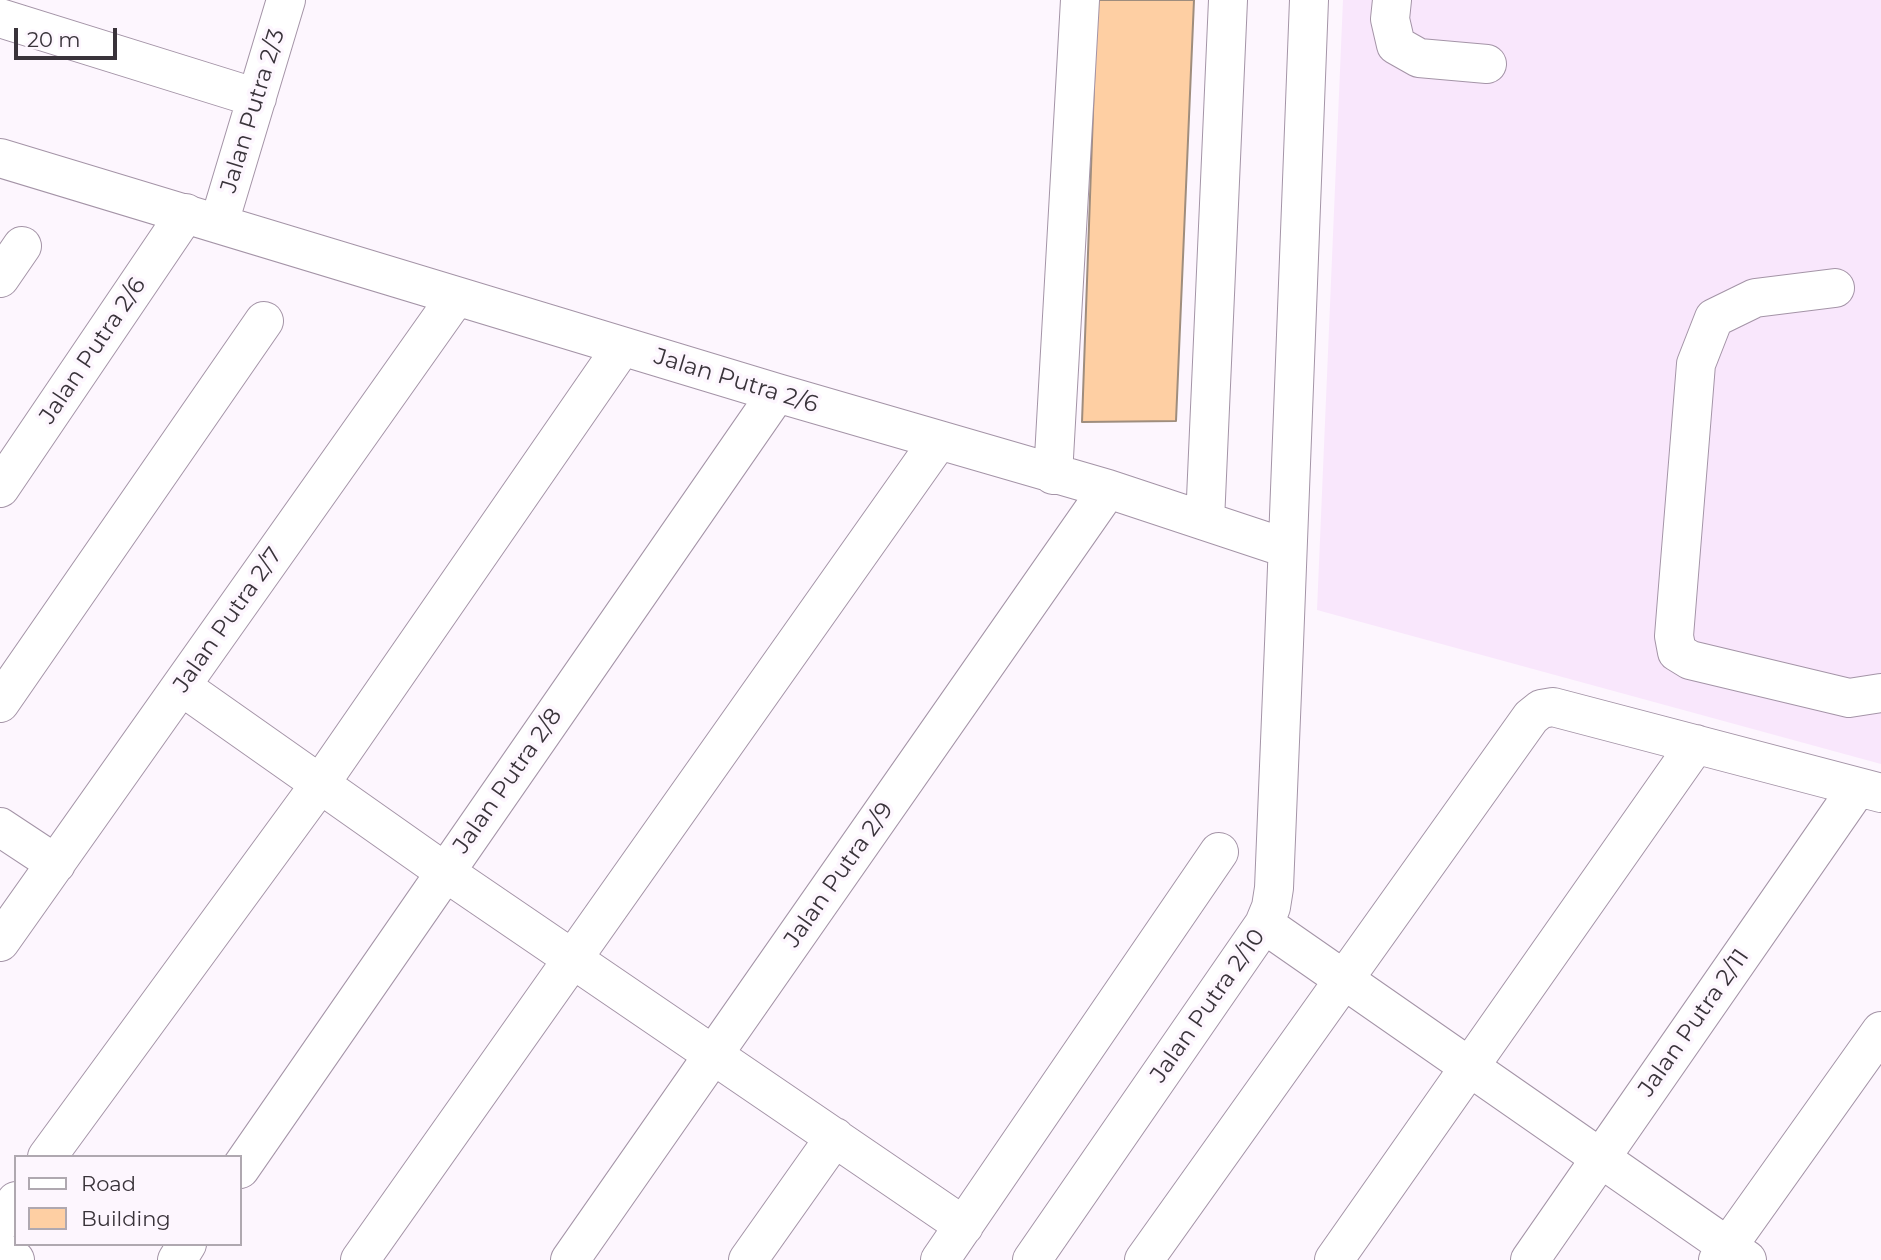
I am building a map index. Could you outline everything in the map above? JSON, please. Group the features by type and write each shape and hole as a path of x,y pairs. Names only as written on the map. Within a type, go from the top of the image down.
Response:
{"street":[{"name":"Jalan Putra 2/3","path":"203,218 257,98 286,0"},
{"path":"1054,475 1080,0"},
{"path":"1205,521 1228,0"},
{"name":"Jalan Putra 2/10","path":"1032,1260 1265,925 1271,907 1274,888 1308,0"},
{"path":"1392,0 1390,19 1396,45 1419,58 1487,64"},
{"path":"0,18 257,98"},
{"name":"Jalan Putra 2/6","path":"0,158 777,393 1108,489 1286,548"},
{"name":"Jalan Putra 2/6","path":"0,488 203,218"},
{"path":"0,278 22,246"},
{"path":"1835,288 1755,298 1714,318 1696,364 1674,636 1677,652 1690,660 1849,698 1881,693"},
{"name":"Jalan Putra 2/7","path":"0,942 456,297"},
{"path":"0,703 264,321"},
{"path":"48,1155 320,784 622,346"},
{"name":"Jalan Putra 2/8","path":"242,1166 777,393"},
{"path":"360,1260 939,440"},
{"name":"Jalan Putra 2/9","path":"569,1260 1108,489"},
{"path":"181,686 445,872 964,1226"},
{"path":"1144,1260 1531,718 1541,709 1553,707 1870,790"},
{"path":"1335,1260 1696,744"},
{"name":"Jalan Putra 2/11","path":"1530,1260 1601,1158 1870,790"},
{"path":"0,827 56,864"},
{"path":"940,1260 1219,852"},
{"path":"1265,925 1601,1158 1731,1256 1881,1031"},
{"path":"748,1260 835,1137"},
{"path":"0,1223 14,1204"},
{"path":"0,1250 15,1260"}],"shaded area":[{"path":"1343,0 1881,0 1881,764 1317,610"}],"building":[{"path":"1097,0 1194,0 1176,421 1082,422"}]}
